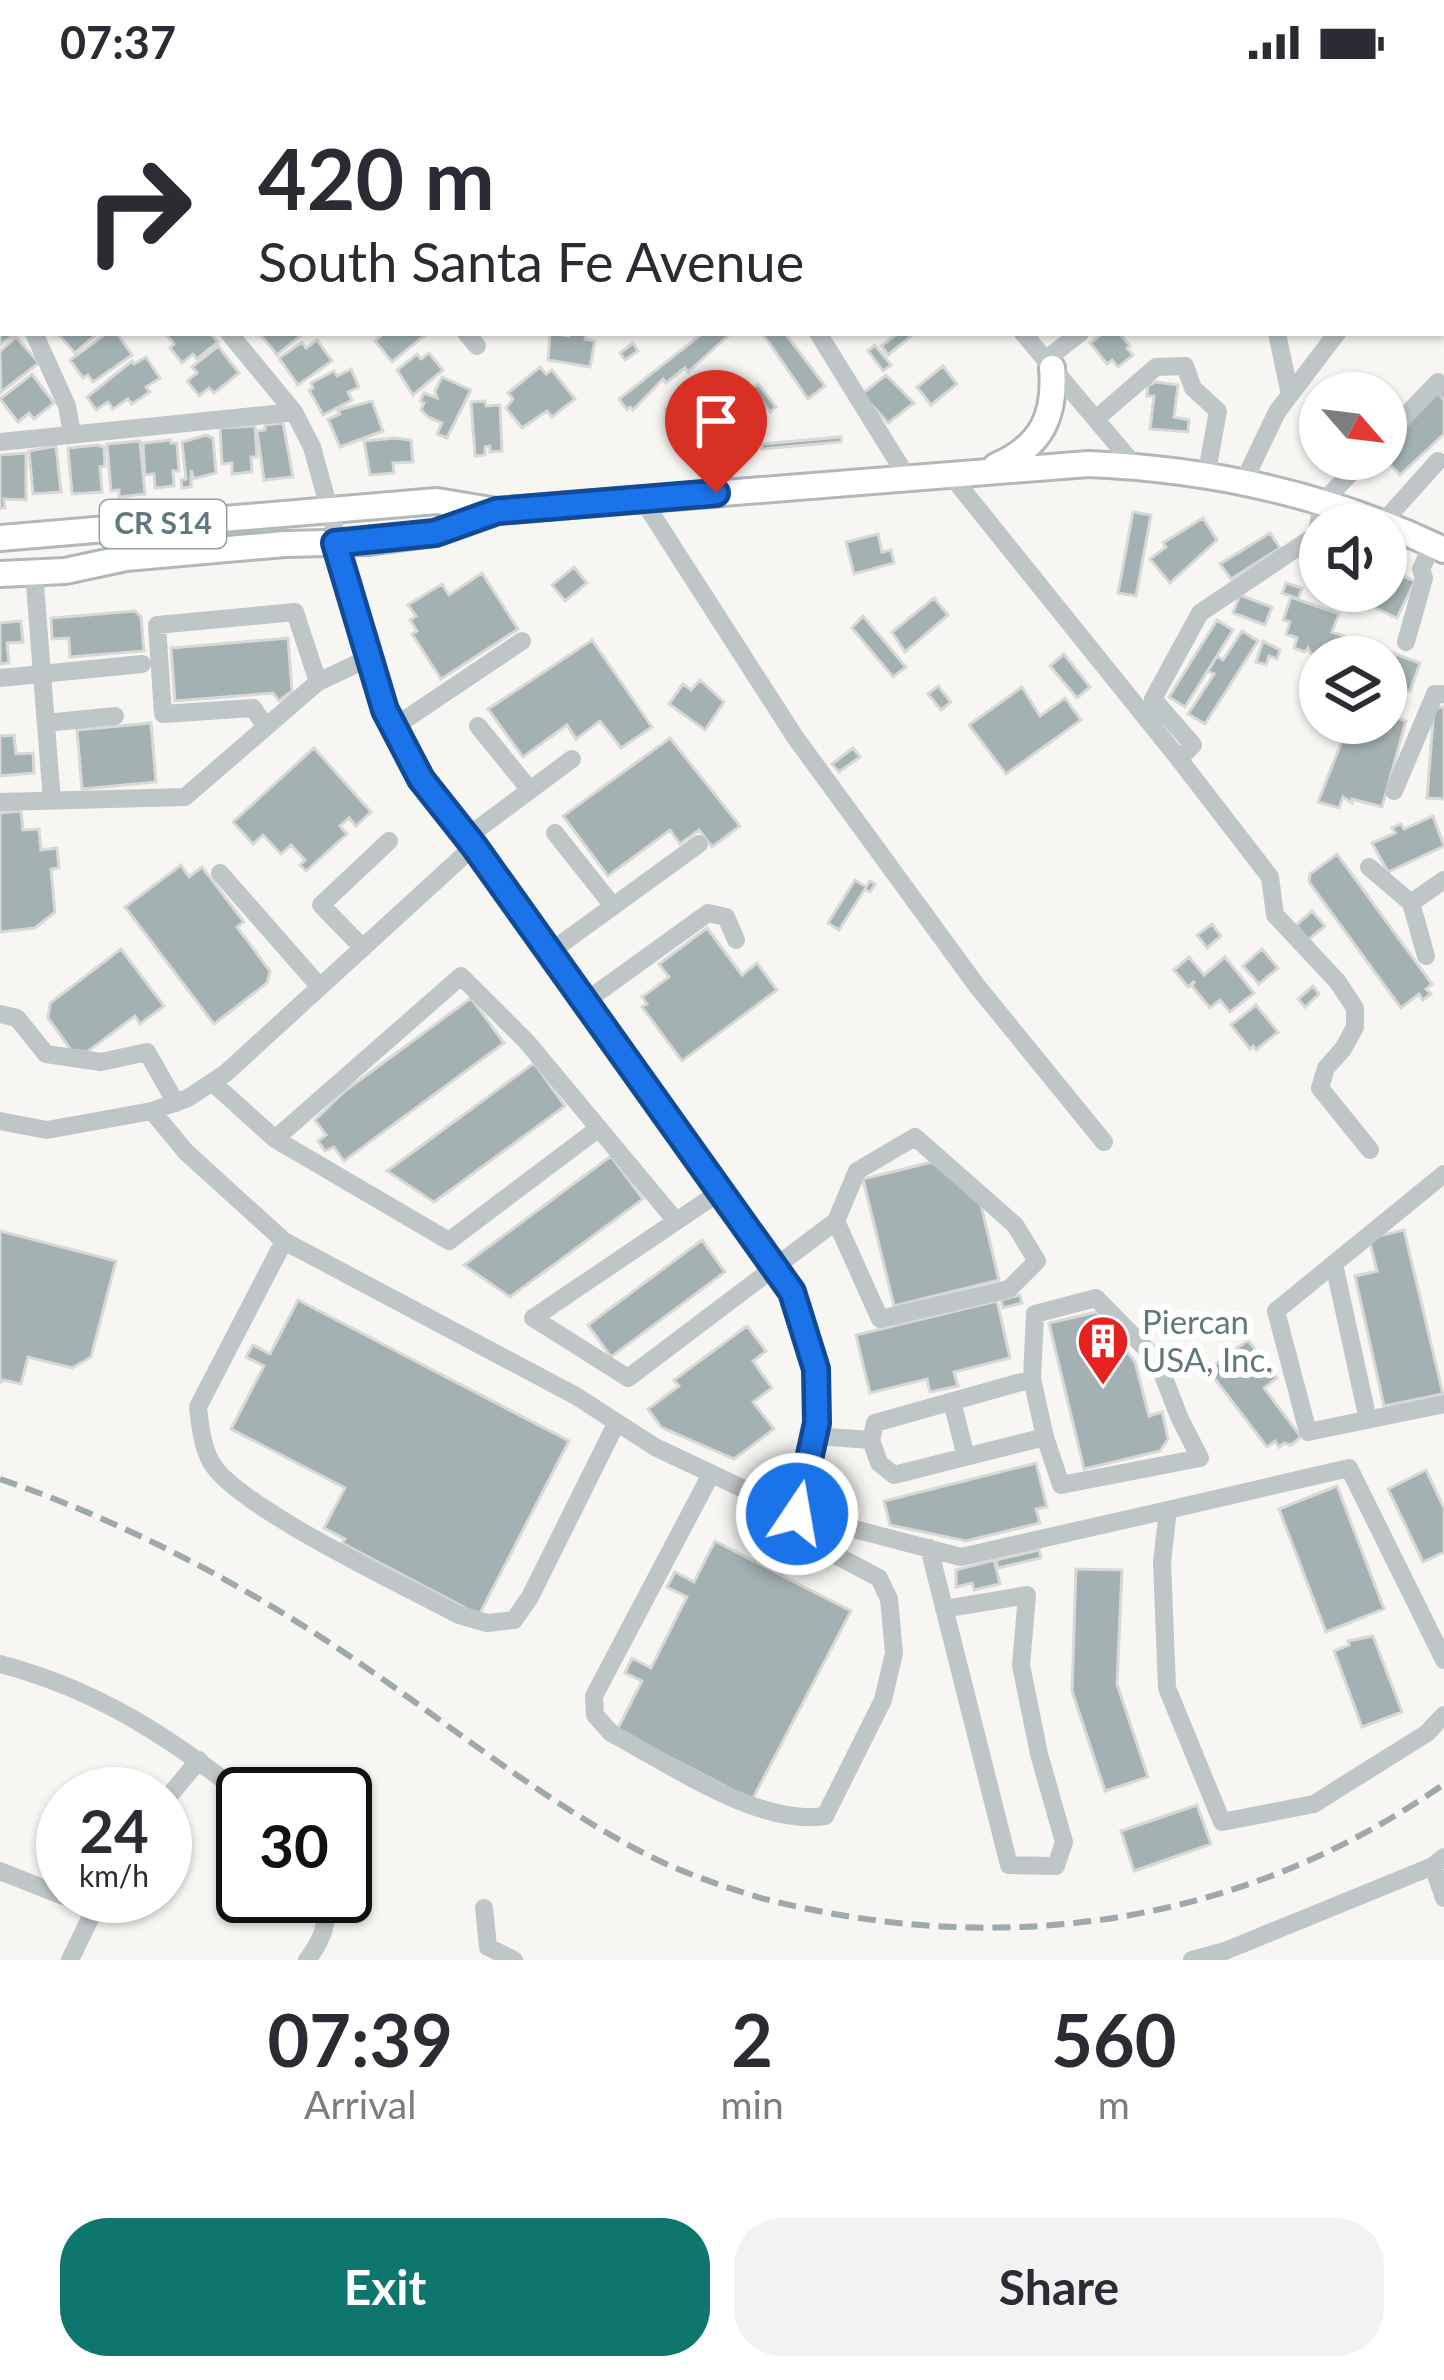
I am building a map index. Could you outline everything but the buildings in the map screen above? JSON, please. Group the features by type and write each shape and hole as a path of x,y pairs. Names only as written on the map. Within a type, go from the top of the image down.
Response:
{"main road":[{"path":"987,471 1033,445 1049,415 1049,364"},
{"name":"CR S14","path":"0,538 437,501 497,511 1057,464 1135,466 1285,490 1329,504"},
{"name":"CR S14","path":"0,574 65,571 126,557 435,533 497,511"},
{"name":"CR S14","path":"1407,532 1438,547"}],"street":[{"path":"35,336 68,406 71,434"},
{"path":"232,336 294,412 312,447 369,658 394,728 421,779 586,1001 792,1292 816,1369 814,1436 797,1514"},
{"path":"820,336 907,477"},
{"path":"1026,336 1135,466"},
{"path":"1049,364 1077,336"},
{"path":"1278,336 1290,395"},
{"path":"1243,483 1277,412 1335,336"},
{"path":"1096,419 1156,367 1185,367 1193,388 1218,411 1206,477"},
{"path":"1407,414 1438,382 1444,389"},
{"path":"0,442 294,412"},
{"path":"1399,504 1438,461"},
{"path":"949,473 1270,878 1275,915 1336,981 1354,1008 1355,1027 1326,1068 1320,1088 1370,1150"},
{"path":"1323,502 1344,480"},
{"path":"641,499 795,737 977,986 1104,1142"},
{"path":"1407,638 1424,578 1420,569 1438,547"},
{"path":"1179,759 1192,746 1154,699 1200,613 1299,548"},
{"path":"34,572 52,800"},
{"path":"266,727 253,708 163,714 158,626 295,612 318,682"},
{"path":"394,728 522,641"},
{"path":"0,802 185,797 318,682 369,658"},
{"path":"0,678 142,664"},
{"path":"1394,791 1435,694 1444,694"},
{"path":"46,723 115,716"},
{"path":"478,726 530,790"},
{"path":"0,1120 47,1130 152,1111 212,1082 363,948 470,841 572,759"},
{"path":"555,833 613,906"},
{"path":"363,948 320,905 388,841"},
{"path":"550,952 699,844"},
{"path":"1369,867 1411,903 1426,956"},
{"path":"220,873 320,987"},
{"path":"1411,903 1444,880"},
{"path":"586,1001 708,913 726,917 736,940"},
{"path":"275,1139 461,976 527,1042 676,1221"},
{"path":"0,1014 17,1018 46,1054 101,1062 147,1052 176,1102"},
{"path":"212,1082 275,1139 449,1241 598,1128"},
{"path":"152,1111 186,1151 284,1241 576,1396 710,1476 797,1514 961,1556 1348,1468 1444,1660"},
{"path":"722,1191 533,1318 628,1378 836,1221 857,1171 915,1137 1015,1225 1037,1261 1009,1289 880,1319 836,1221"},
{"path":"1444,1174 1276,1311 1308,1432 1444,1404"},
{"path":"284,1241 198,1407 212,1463 232,1487 286,1521 459,1615 488,1623 514,1620 616,1424"},
{"path":"1334,1264 1368,1420"},
{"path":"1096,1298 1157,1360 1200,1458 1061,1485 1045,1437 1032,1378 1035,1314 1096,1298"},
{"path":"1032,1378 875,1423 871,1440 879,1463 894,1474 1045,1437"},
{"path":"952,1402 966,1457"},
{"path":"814,1436 871,1440"},
{"path":"710,1476 594,1696 595,1715 610,1733 743,1802 806,1819 825,1816 883,1700 894,1654 889,1599 879,1578 826,1550 797,1514"},
{"path":"1168,1510 1162,1562 1167,1688 1222,1822 1314,1804 1427,1733 1444,1714"},
{"path":"928,1548 1009,1865 1056,1866 1064,1842 1021,1665 1028,1595 944,1609"},
{"path":"0,1664 74,1689 146,1723 216,1774"},
{"path":"192,1768 199,1760"},
{"path":"1192,1960 1225,1951 1438,1862 1444,1898"},
{"path":"0,1871 36,1885"},
{"path":"484,1908 488,1947 514,1960"},
{"path":"70,1960 87,1923"},
{"path":"307,1960 321,1941 324,1923"}],"railway":[{"path":"0,1479 87,1512 213,1573 333,1645 595,1826 665,1863 761,1898 851,1917 940,1926 1029,1927 1116,1918 1202,1899 1285,1870 1366,1832 1444,1784"}],"place":[{"name":"Piercan USA, Inc.","path":"1103,1387"}],"route":[{"path":"716,493 497,511 435,533 335,543 385,710 421,779 474,846 792,1292 816,1369 817,1423 797,1514"}]}
